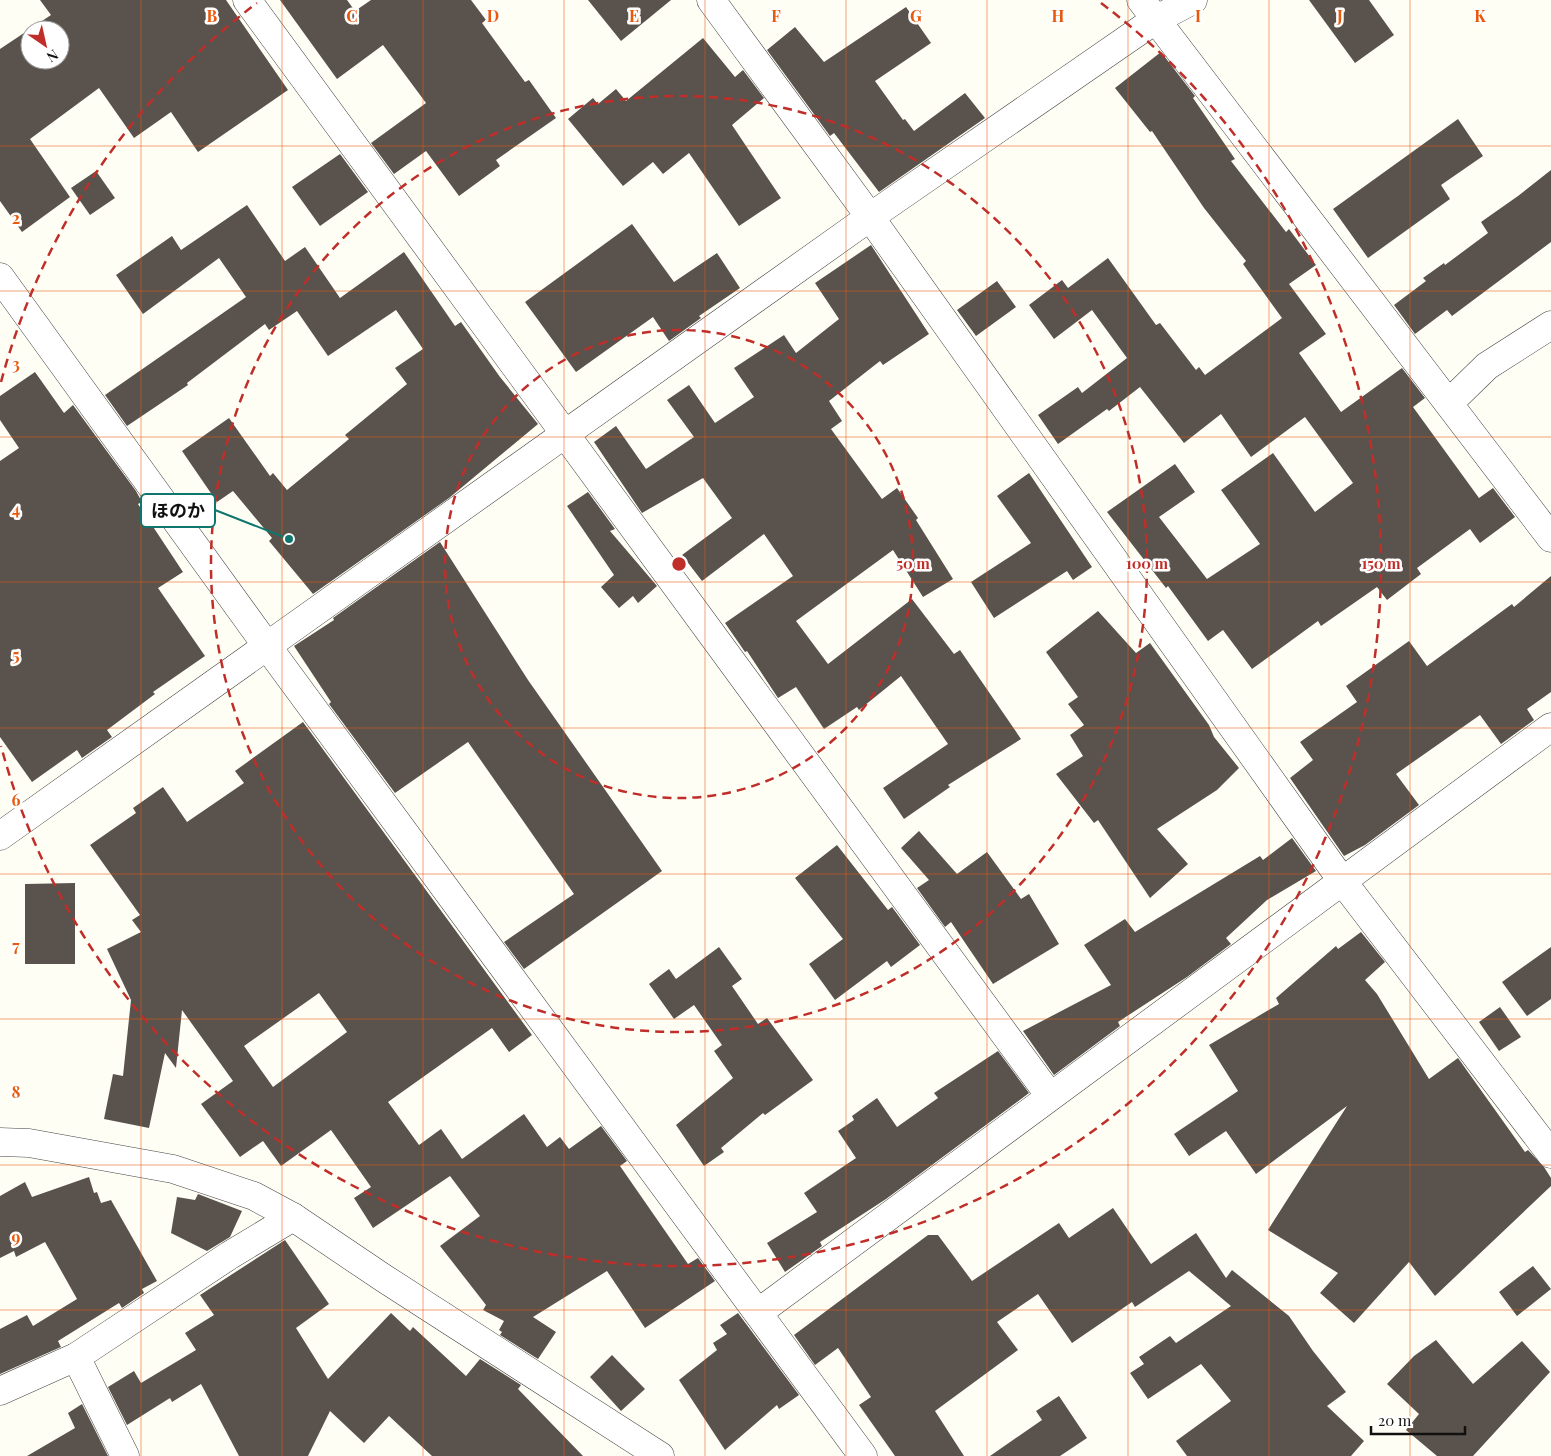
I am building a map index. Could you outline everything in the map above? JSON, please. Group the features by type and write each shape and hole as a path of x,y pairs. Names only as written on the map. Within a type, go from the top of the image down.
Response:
{"street":[{"path":"246,0 1050,1096"},
{"path":"711,0 870,217 1343,882 1551,1154"},
{"path":"0,836 870,217 1148,10 1193,0"},
{"path":"1148,10 1551,538"},
{"path":"0,277 266,646 759,1312 863,1456"},
{"path":"1449,403 1487,366 1551,325"},
{"path":"759,1312 1551,727"},
{"path":"0,1142 29,1143 173,1169 254,1196 293,1217 385,1279 660,1456"},
{"path":"0,1391 76,1358 230,1255 293,1217"},
{"path":"76,1358 125,1456"}],"building":[{"path":"40,0 226,0 288,90 198,152 171,112 134,138 99,88 30,139 70,197 22,232 0,201 0,49 20,36 20,70 70,70 70,20 44,20 51,15"},
{"path":"280,0 347,0 355,11 371,0 471,0 486,20 482,23 525,82 529,80 556,118 496,160 500,166 459,196 426,151 394,174 371,143 426,103 383,45 337,79"},
{"path":"588,0 671,0 621,41"},
{"path":"1309,0 1369,0 1394,35 1355,63"},
{"path":"906,7 931,43 875,81 903,120 905,119 914,131 965,93 985,118 879,192 834,133 830,136 767,50 795,27 824,62"},
{"path":"703,38 735,77 743,70 764,98 732,125 781,198 739,226 689,153 663,174 653,162 623,186 568,119 593,98 598,104 616,89 626,101"},
{"path":"1161,52 1195,96 1193,98 1235,159 1231,161 1286,232 1289,229 1316,265 1289,284 1326,334 1299,353 1341,412 1402,368 1425,398 1413,407 1479,498 1493,488 1515,517 1480,543 1470,529 1417,568 1421,574 1387,600 1377,587 1321,626 1318,621 1252,669 1223,630 1208,641 1168,586 1166,588 1107,512 1175,464 1195,492 1159,517 1207,579 1260,544 1221,490 1273,453 1315,512 1353,483 1305,417 1251,457 1221,414 1184,443 1140,387 1109,411 1107,409 1058,444 1038,415 1078,387 1082,393 1127,358 1092,310 1054,339 1029,305 1062,280 1068,288 1108,258 1156,325 1160,323 1196,370 1199,367 1205,375 1282,318 1243,264 1246,261 1204,208 1152,131 1150,132 1115,88"},
{"path":"1458,119 1483,156 1441,185 1450,199 1368,258 1333,209"},
{"path":"340,154 368,192 320,226 292,187"},
{"path":"1551,170 1551,242 1452,316 1447,310 1415,334 1394,305 1426,281 1423,278 1444,263 1445,265 1488,233 1481,222"},
{"path":"96,171 115,198 90,215 71,188"},
{"path":"247,205 285,261 305,247 340,298 404,252 455,326 461,322 500,377 538,424 449,498 313,594 269,541 272,538 233,491 217,502 182,451 229,418 270,476 273,473 287,490 349,439 345,435 407,384 395,368 423,349 396,310 328,356 297,311 269,330 265,324 187,383 188,385 127,426 105,395 246,297 219,258 143,314 116,275 172,236 181,250"},
{"path":"632,224 674,282 717,253 740,288 699,316 701,318 669,341 653,317 576,372 525,302"},
{"path":"871,245 929,334 883,365 880,361 829,401 842,421 831,429 882,499 897,488 918,518 916,520 953,579 923,597 893,550 796,621 828,664 912,599 954,654 960,650 1021,739 948,785 950,787 904,819 883,788 948,744 901,676 859,710 857,707 824,729 796,687 778,698 747,651 745,652 725,623 793,576 764,534 702,581 682,555 732,518 703,478 642,513 594,442 616,426 646,469 694,437 667,400 689,385 715,423 754,397 734,368 784,335 796,353 839,319 815,283"},
{"path":"997,281 1016,307 976,336 957,310"},
{"path":"35,372 64,413 73,405 136,491 142,502 138,504 183,572 158,588 205,656 153,692 155,694 107,730 112,737 82,758 77,750 32,782 0,737 0,461 19,448 0,420 0,396"},
{"path":"1029,473 1092,567 1073,580 1067,571 994,618 971,582 1031,543 997,496"},
{"path":"588,492 615,529 610,531 657,586 638,603 633,596 619,608 601,587 614,575 567,506"},
{"path":"440,542 528,680 662,871 524,969 504,942 574,894 468,742 395,793 329,704 331,702 294,646 334,620 333,618"},
{"path":"1551,576 1551,692 1527,709 1534,720 1501,744 1480,715 1396,774 1419,805 1365,845 1344,856 1290,778 1313,760 1300,742 1357,702 1346,686 1409,641 1427,666 1512,604 1514,607"},
{"path":"1098,611 1136,653 1150,643 1209,725 1214,737 1239,768 1217,790 1157,829 1188,864 1150,898 1098,820 1094,823 1056,774 1083,756 1070,735 1084,725 1068,704 1078,697 1046,652"},
{"path":"303,722 532,1035 509,1052 492,1028 388,1102 419,1145 441,1129 462,1159 524,1114 547,1147 560,1137 569,1149 601,1126 627,1161 620,1166 688,1264 698,1258 715,1281 645,1328 607,1271 533,1317 556,1332 538,1359 500,1335 502,1332 499,1330 504,1321 483,1310 486,1305 440,1246 480,1216 450,1176 373,1228 354,1198 371,1187 331,1130 281,1166 263,1141 240,1157 201,1104 233,1081 182,1010 176,1068 165,1053 149,1128 104,1119 113,1074 123,1076 131,1000 107,949 141,932 132,920 140,915 90,845 136,813 133,808 163,787 187,822 244,783 235,771","holes":["319,993 347,1032 273,1087 244,1046"]},
{"path":"919,831 957,874 987,852 1021,899 1029,894 1059,944 993,984 951,922 945,927 917,888 929,880 901,848"},
{"path":"1292,838 1316,871 1267,900 1226,938 1231,944 1187,977 1118,1022 1120,1026 1054,1075 1023,1031 1111,985 1084,945 1125,919 1135,932 1260,856 1263,860"},
{"path":"837,845 888,910 892,907 920,945 891,967 887,961 835,1000 809,964 843,939 795,878"},
{"path":"75,883 75,964 25,964 25,884"},
{"path":"1361,932 1385,962 1365,980 1377,994 1429,1079 1458,1058 1525,1152 1528,1150 1544,1167 1551,1178 1551,1186 1435,1296 1409,1262 1354,1323 1320,1293 1338,1273 1268,1230 1347,1106 1256,1174 1226,1131 1189,1156 1174,1134 1238,1091 1209,1045 1279,1004 1276,998 1336,946 1338,949"},
{"path":"719,947 742,979 732,986 758,1024 767,1018 813,1080 765,1115 763,1113 721,1148 724,1152 704,1166 676,1125 733,1078 714,1051 722,1045 694,1005 674,1019 649,984 669,969 676,979"},
{"path":"1551,947 1551,999 1527,1016 1502,982"},
{"path":"1500,1007 1521,1037 1499,1051 1479,1022"},
{"path":"998,1051 1029,1093 886,1199 820,1242 822,1246 785,1272 767,1243 817,1212 804,1193 856,1158 838,1131 854,1120 852,1116 877,1098 897,1127 938,1098 934,1093"},
{"path":"89,1177 94,1193 97,1192 101,1203 111,1200 157,1281 142,1289 144,1293 122,1308 119,1303 58,1341 61,1347 0,1374 0,1329 27,1315 33,1326 77,1299 45,1242 16,1257 14,1251 0,1258 0,1196 25,1182 32,1197"},
{"path":"198,1194 242,1211 230,1237 207,1251 171,1233 177,1197 195,1200"},
{"path":"1113,1208 1151,1264 1196,1233 1226,1278 1232,1270 1289,1316 1313,1351 1346,1392 1327,1406 1364,1441 1351,1456 1187,1456 1176,1441 1231,1401 1201,1364 1148,1399 1130,1373 1144,1364 1139,1357 1170,1336 1176,1343 1231,1306 1189,1271 1135,1307 1132,1302 1072,1343 1038,1294 997,1322 1018,1350 935,1411 964,1456 895,1456 859,1405 871,1397 838,1348 815,1365 794,1335 928,1235 938,1235 972,1281 1059,1223 1069,1238"},
{"path":"285,1240 329,1304 296,1328 328,1379 391,1313 410,1331 413,1327 466,1376 480,1359 521,1385 518,1389 583,1456 432,1456 389,1416 364,1443 330,1411 308,1456 239,1456 201,1384 172,1402 170,1398 127,1425 108,1387 134,1371 141,1383 196,1350 185,1333 214,1315 200,1295"},
{"path":"1533,1266 1551,1289 1517,1316 1499,1292"},
{"path":"738,1313 799,1395 779,1409 777,1405 725,1450 679,1380 717,1350 713,1343 727,1334 720,1325"},
{"path":"1436,1340 1473,1384 1522,1341 1550,1372 1473,1456 1437,1456 1406,1430 1419,1414 1387,1384 1414,1356"},
{"path":"612,1355 645,1389 621,1411 590,1377"},
{"path":"1059,1396 1087,1438 1060,1456 990,1456 1042,1420 1036,1411"},
{"path":"82,1404 108,1456 27,1456 75,1428 68,1413"}],"place":[{"name":"ほのか","path":"289,539"}]}
